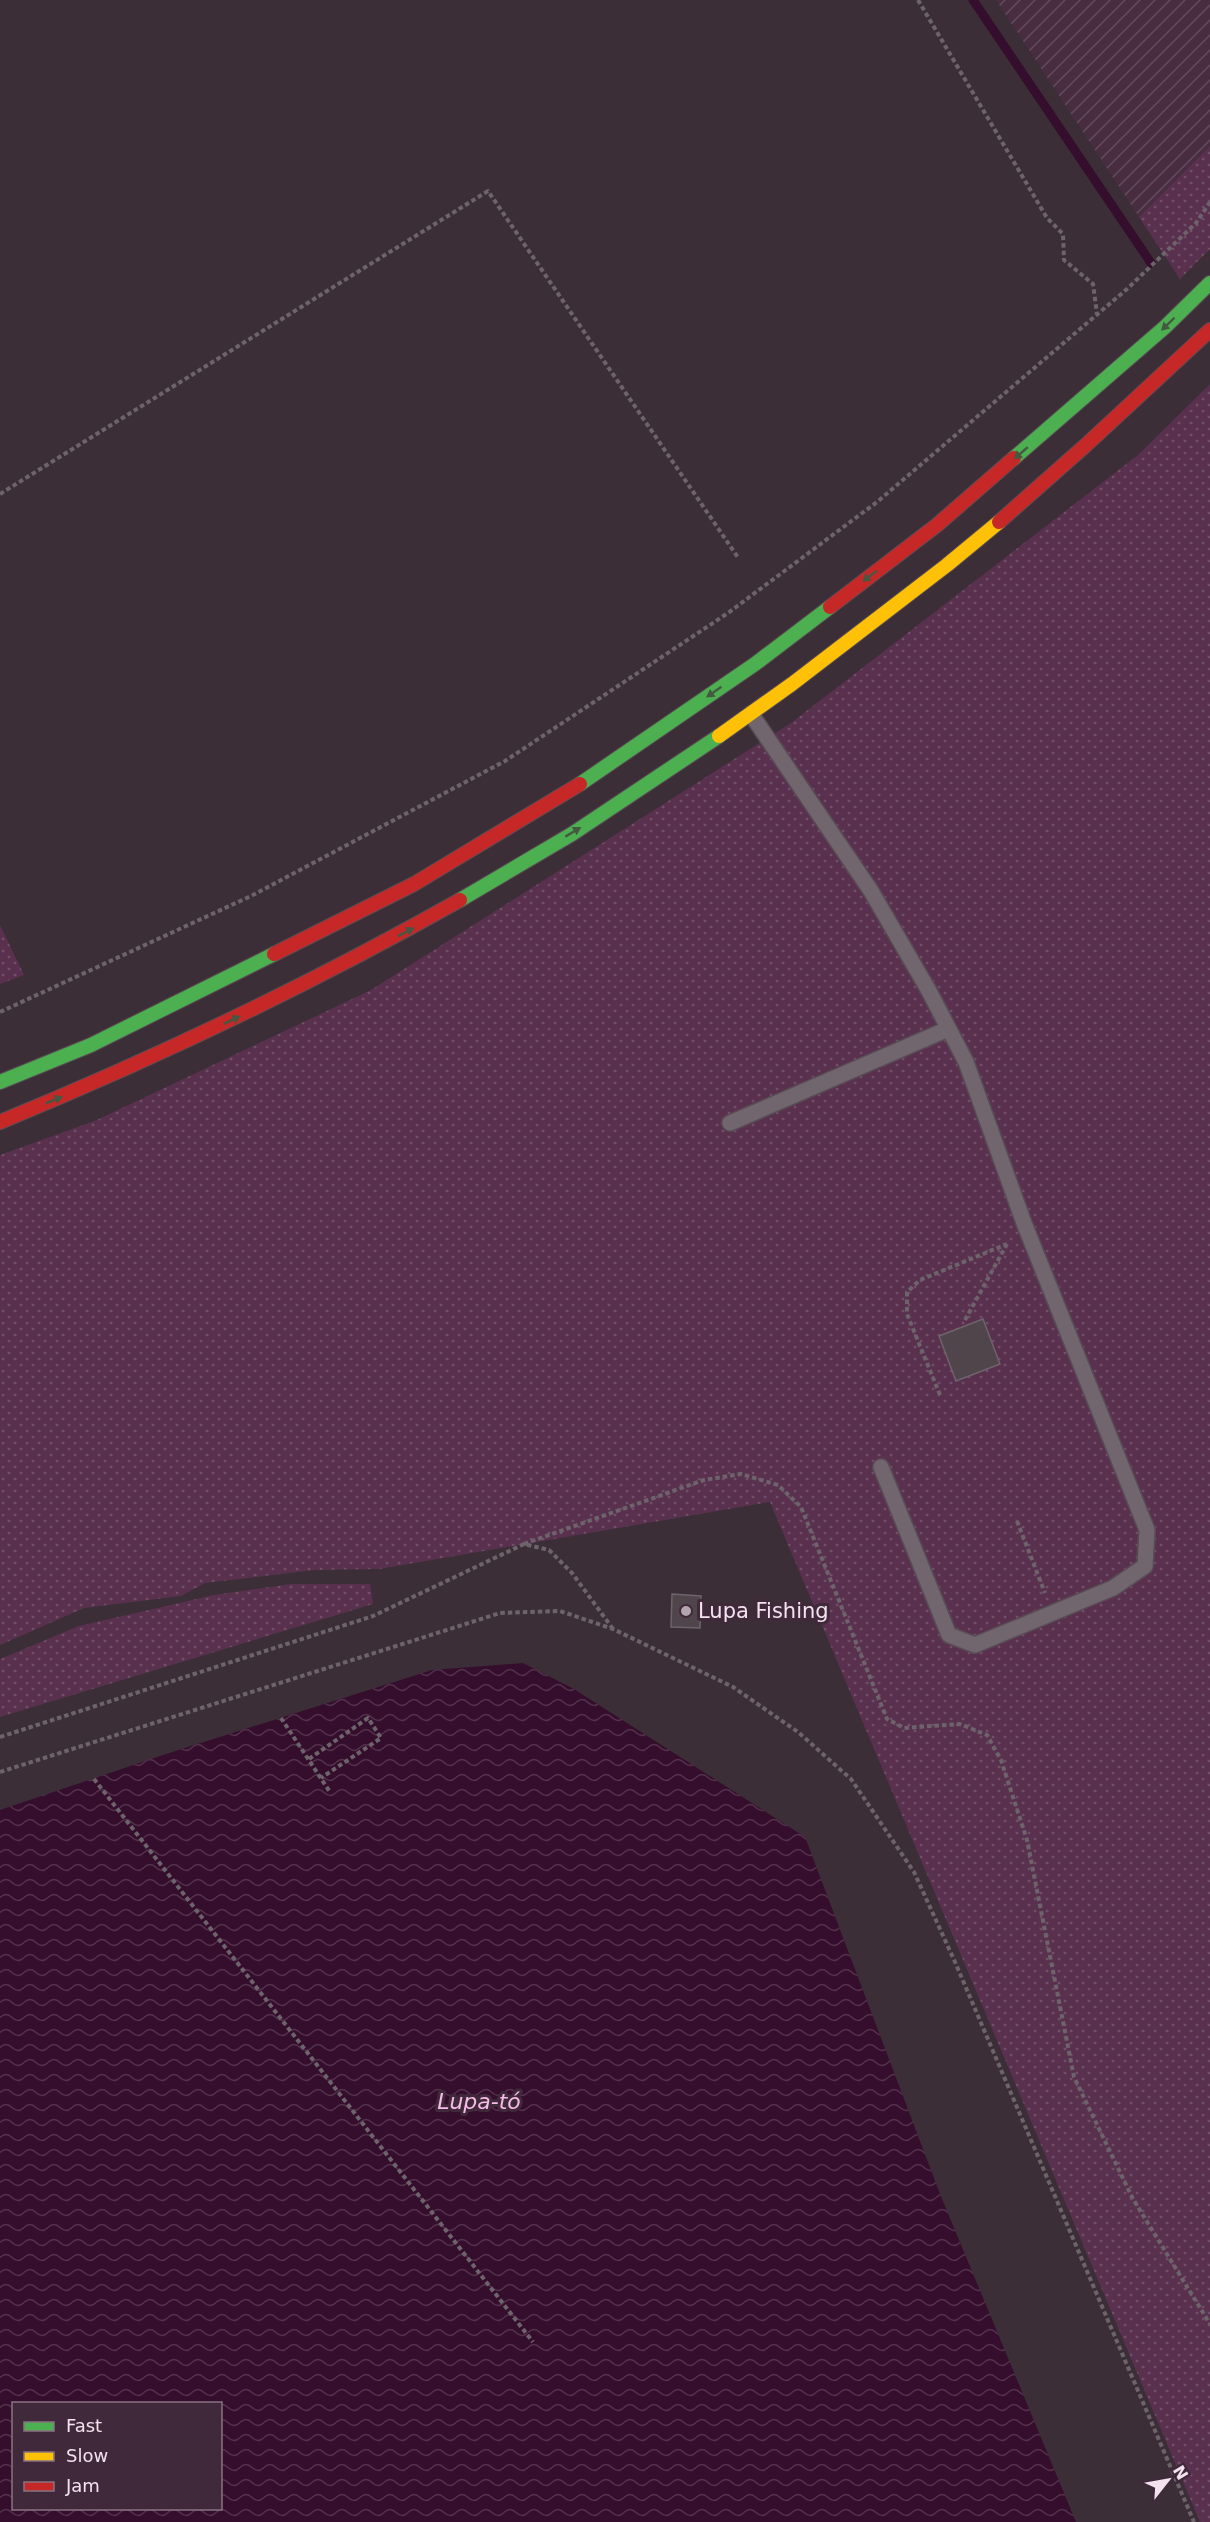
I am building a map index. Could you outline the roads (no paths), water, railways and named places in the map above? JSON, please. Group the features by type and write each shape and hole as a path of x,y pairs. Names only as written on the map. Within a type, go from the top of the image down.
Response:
{"main road":[{"path":"0,1082 92,1045 414,884 592,777 755,664 937,525 1165,327 1210,283"},
{"path":"0,1122 103,1081 262,1006 431,918 614,807 752,714 959,555 1089,443 1210,330"}],"lane":[{"path":"752,714 871,891 929,991 966,1062 1024,1223 1147,1530 1145,1566 1113,1588 975,1645 949,1635 882,1467"},
{"path":"730,1123 948,1029"}],"water":[{"name":"Lupa-tó","path":"523,1663 574,1689 805,1837 940,2194 1076,2522 0,2522 0,1810 166,1754 432,1670"}],"waterway":[{"path":"973,0 1151,263"}],"place":[{"name":"Lupa Fishing","path":"686,1611"}]}
